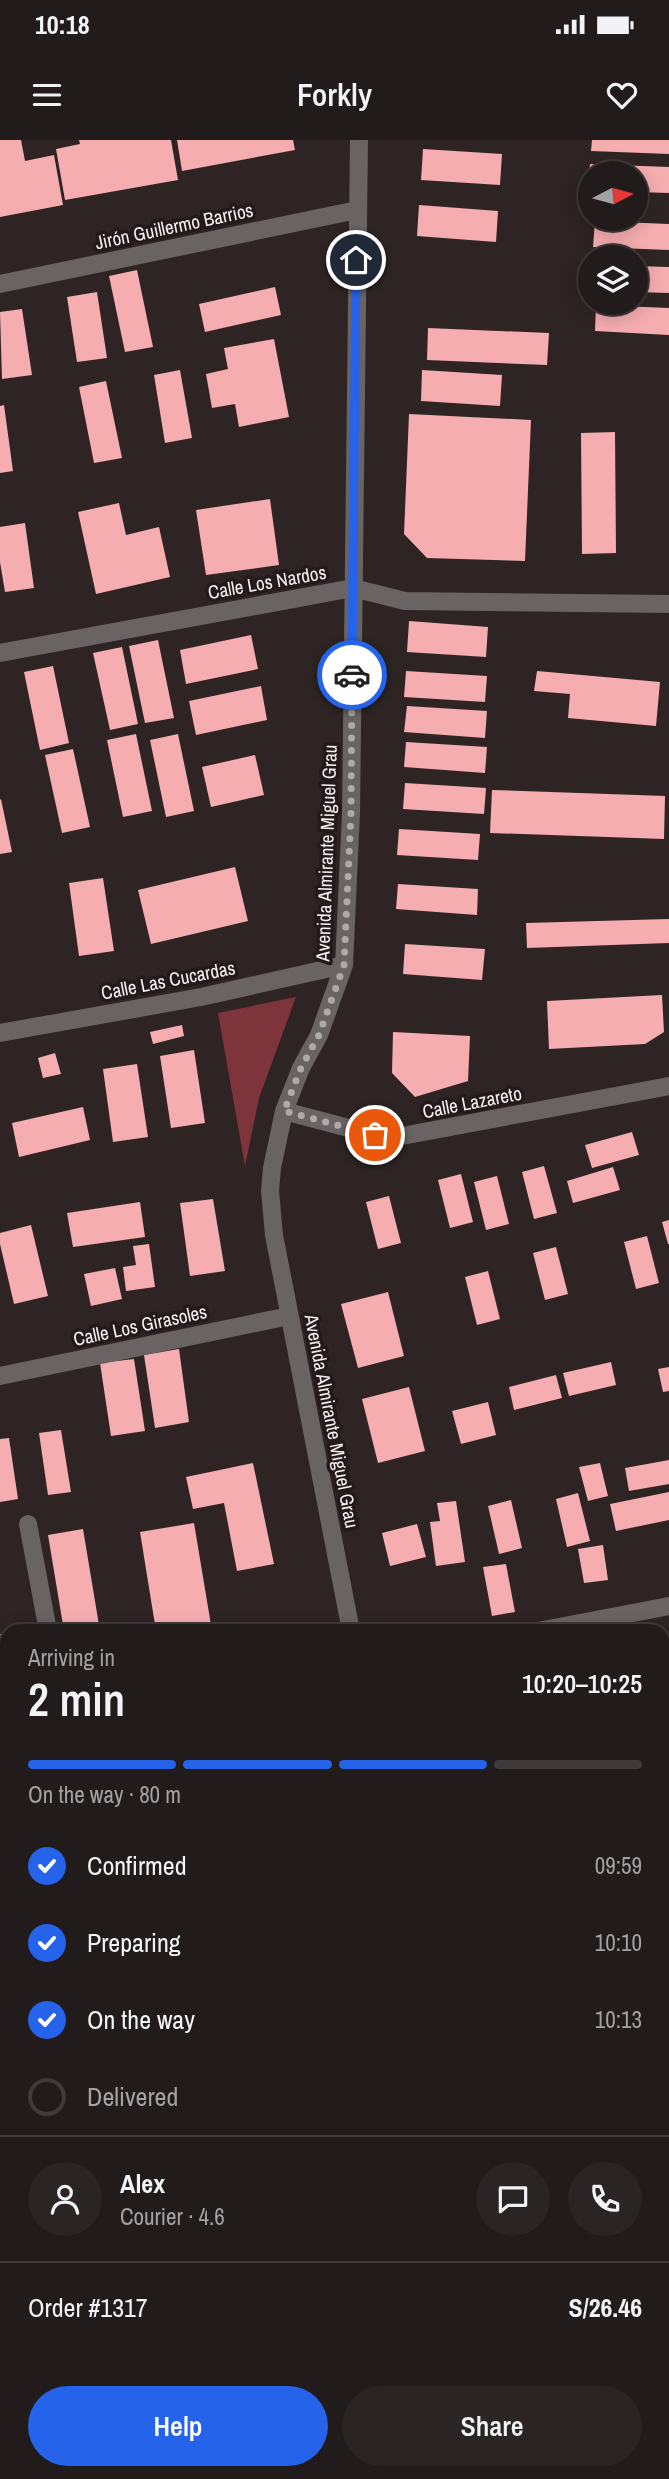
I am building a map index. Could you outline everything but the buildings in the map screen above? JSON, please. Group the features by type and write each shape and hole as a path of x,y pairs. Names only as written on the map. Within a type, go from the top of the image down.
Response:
{"street":[{"name":"Avenida Almirante Miguel Grau","path":"350,1624 274,1235 270,1191 284,1111 301,1068 319,1035 344,965 351,813 359,140"},
{"name":"Jirón Guillermo Barrios","path":"0,284 357,210"},
{"name":"Calle Los Nardos","path":"0,653 353,588 405,601 669,604"},
{"name":"Calle Las Cucardas","path":"0,1033 201,997 344,965"},
{"name":"Calle Lazareto","path":"284,1111 375,1135 402,1136 669,1086"},
{"name":"Calle Los Girasoles","path":"0,1376 289,1316"},
{"path":"28,1524 47,1624"},
{"path":"575,1624 669,1606"}],"shaded area":[{"path":"296,997 259,1098 245,1166 218,1013"}],"way so far":[{"path":"352,675 351,813 344,965 319,1035 301,1068 284,1111 375,1135"}],"route":[{"path":"352,675 356,260"}]}
